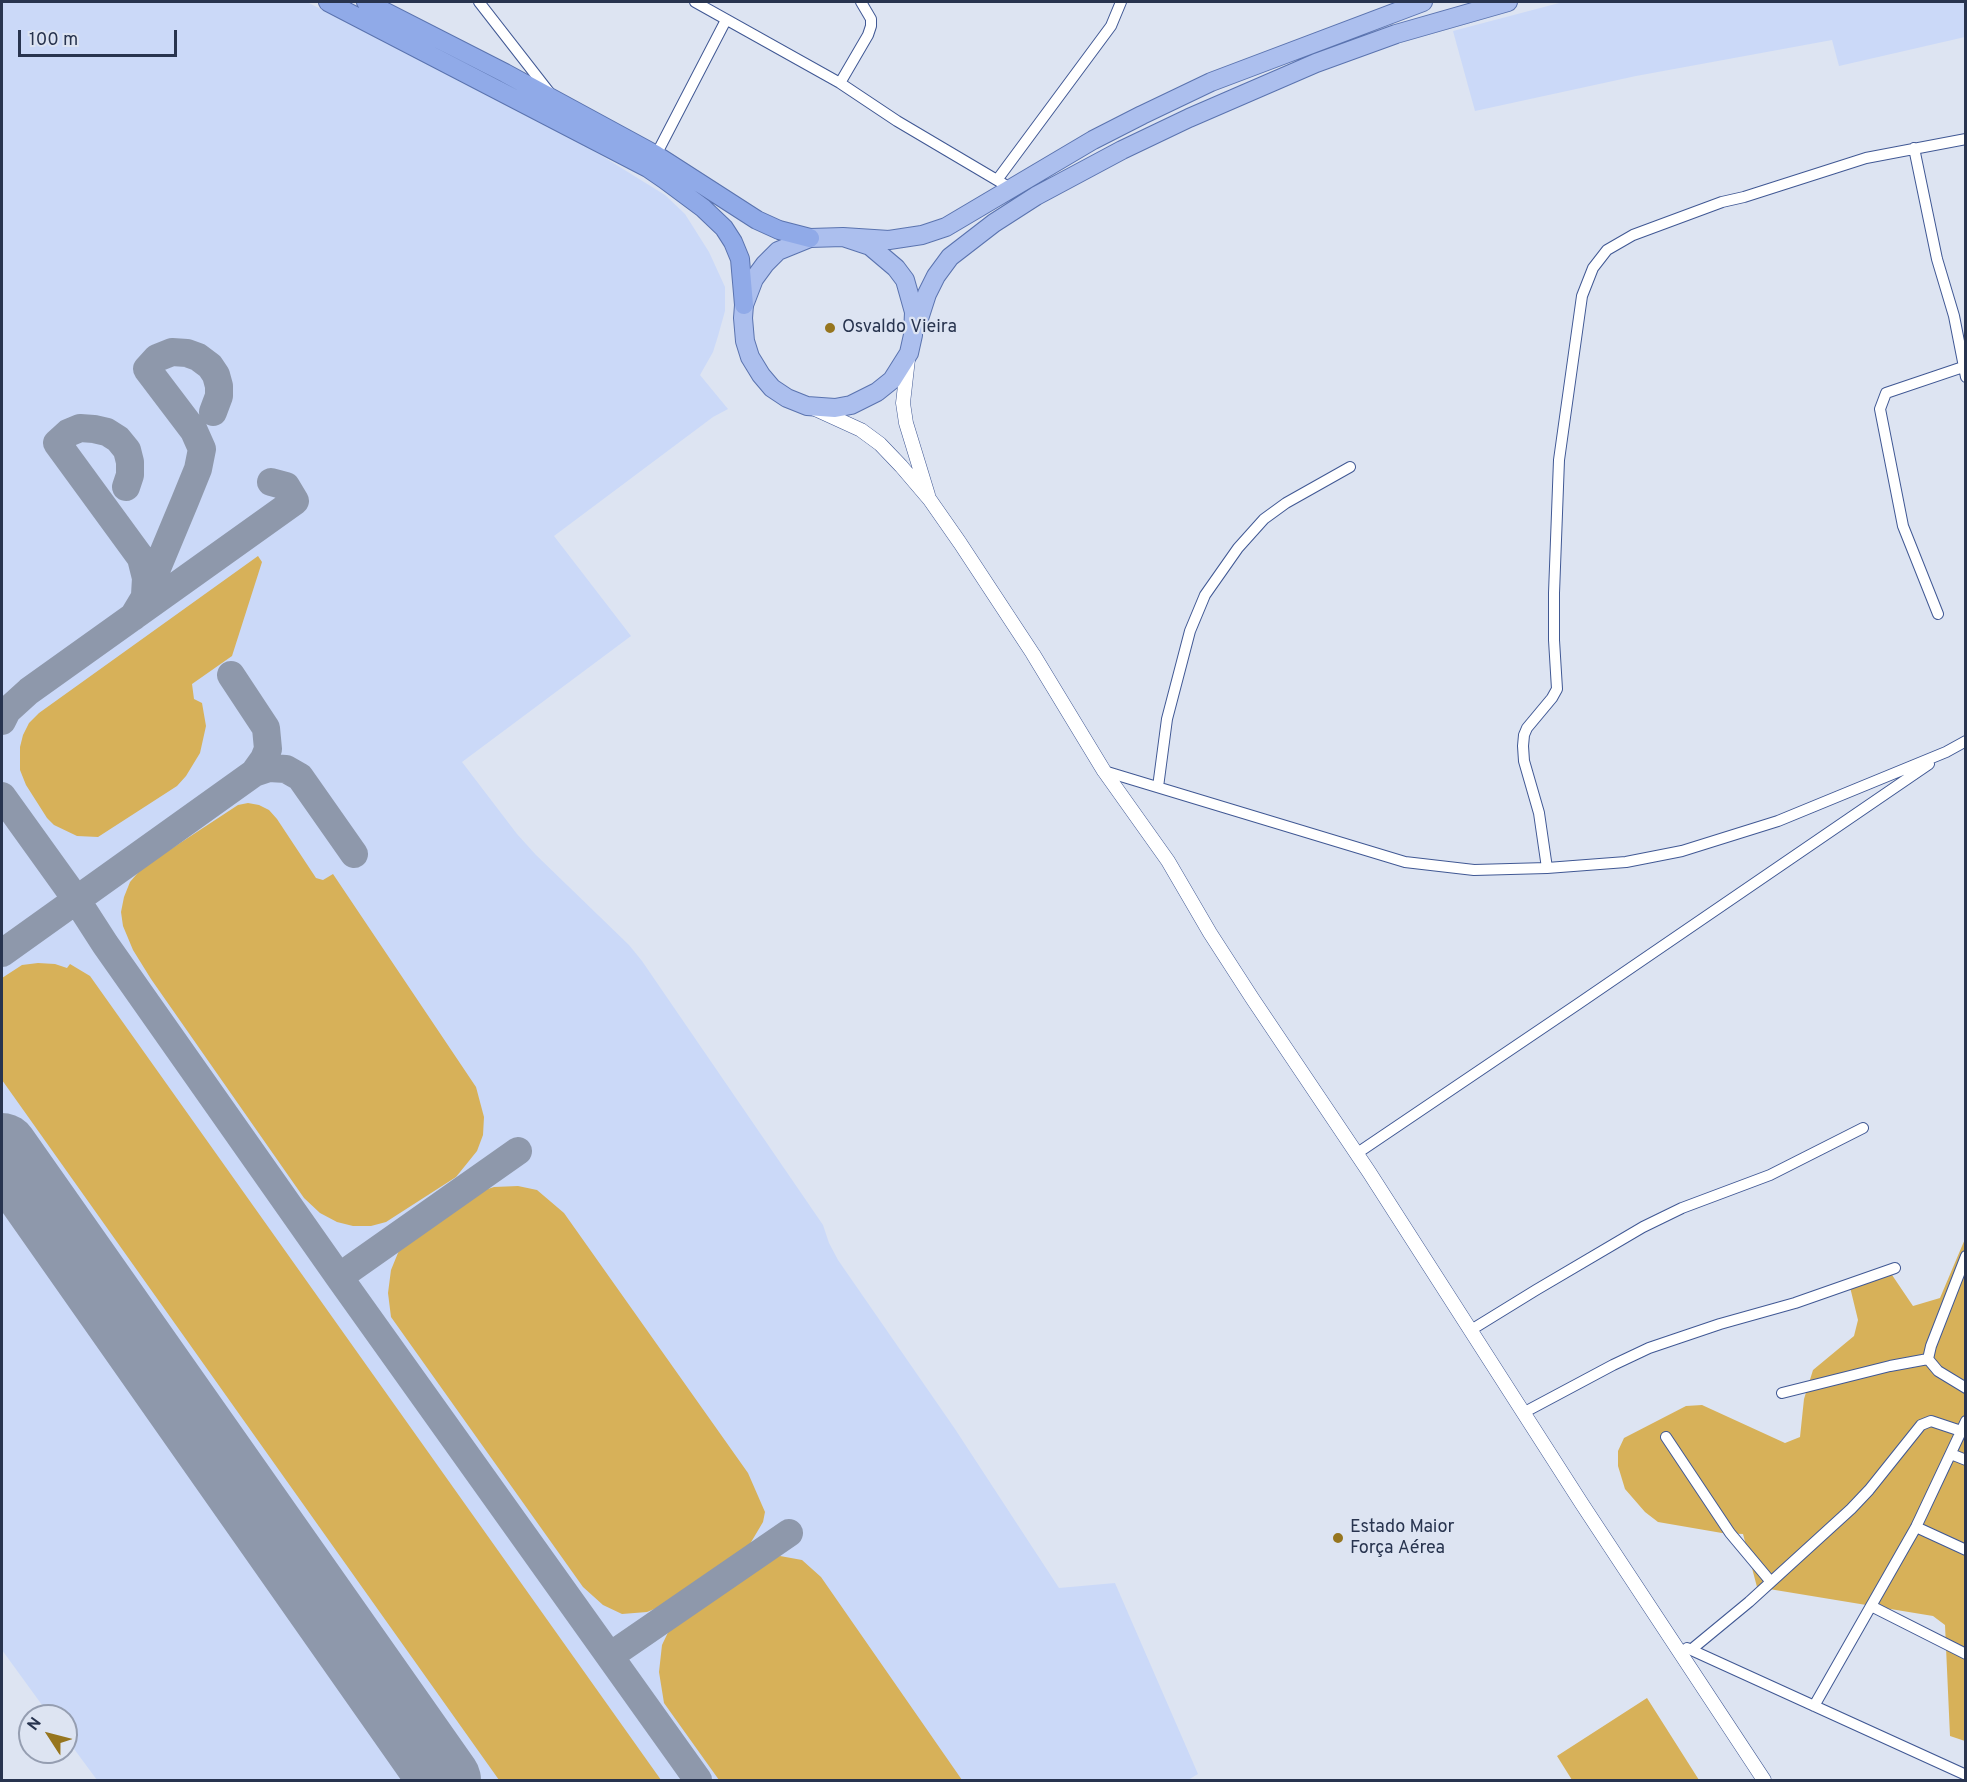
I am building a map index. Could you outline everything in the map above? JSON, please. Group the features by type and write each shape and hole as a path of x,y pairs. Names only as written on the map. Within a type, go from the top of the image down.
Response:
{"highway":[{"path":"328,2 648,168 664,179 724,228 733,242 740,259 744,305"},
{"path":"366,2 656,155 757,220 779,230 810,238"}],"main road":[{"path":"1423,2 1211,82 1005,184 946,227 922,235 889,240 843,237 810,238 778,251 754,279 744,305 745,341 750,357 761,375 787,398 807,406 835,408 851,405 877,392 892,380 911,344 927,294 936,276 950,257 985,229 1036,196 1122,150 1189,118 1316,63 1396,34 1508,2"},
{"path":"843,237 870,246 896,268 905,280 914,312 911,344"}],"street":[{"path":"478,2 554,100"},
{"path":"695,2 840,83 897,121 1005,184 1111,26 1121,2"},
{"path":"840,83 871,26 871,19 861,2"},
{"path":"656,155 696,83 726,20"},
{"path":"1547,868 1539,813 1524,761 1524,735 1557,689 1554,593 1559,460 1582,296 1593,268 1607,250 1633,234 1722,202 1866,158 1965,139"},
{"path":"1914,148 1937,259 1954,316 1965,370 1886,393 1880,409 1903,526 1938,614"},
{"path":"911,344 903,403 906,423 930,500"},
{"path":"807,406 861,430 880,444 930,500 1033,654 1104,771 1168,861 1210,933 1764,1780"},
{"path":"1158,787 1167,719 1190,631 1205,595 1238,548 1264,519 1350,467"},
{"path":"1356,1154 1965,741"},
{"path":"1104,771 1405,862 1473,870 1547,868 1626,862 1682,851 1778,821 1946,752"},
{"path":"1471,1330 1653,1222 1682,1208 1770,1175 1863,1128"},
{"path":"1928,1359 1965,1256"},
{"path":"1523,1413 1649,1348 1719,1324 1795,1303 1895,1268"},
{"path":"1928,1359 1938,1371 1965,1388"},
{"path":"1782,1393 1890,1366 1928,1359"},
{"path":"1692,1649 1771,1582 1851,1509 1921,1425 1931,1421 1963,1426 1916,1527 1814,1706"},
{"path":"1666,1437 1730,1533 1771,1582"},
{"path":"1951,1454 1965,1461"},
{"path":"1916,1527 1965,1550"},
{"path":"1871,1606 1965,1653"},
{"path":"1675,1645 1692,1649 1965,1774"}],"shaded area":[{"path":"2,2 307,2 581,143 665,195 685,214 709,252 725,287 725,311 713,352 700,375 728,409 713,417 554,536 631,636 462,762 517,834 629,945 642,961 823,1225 838,1260 955,1429 1059,1588 1115,1583 1198,1774 1188,1780 97,1780 78,1754 78,1704 41,1704 2,1650"},
{"path":"1563,2 1965,2 1965,37 1839,66 1832,40 1636,76 1475,111 1453,31"},
{"path":"258,556 262,562 232,656 192,684 194,699 202,703 206,726 200,753 186,776 177,786 98,837 77,836 54,825 26,785 20,770 20,747 29,723 39,713"},
{"path":"248,803 269,810 316,878 323,880 333,874 476,1087 484,1117 483,1135 477,1151 456,1177 386,1222 371,1226 353,1226 337,1222 320,1213 304,1198 151,979 133,950 123,926 121,912 124,897 130,882 142,868 238,805"},
{"path":"55,964 67,968 70,964 90,976 661,1780 499,1780 2,1080 2,978 22,965"},
{"path":"518,1186 537,1190 564,1213 748,1473 765,1512 763,1522 747,1549 664,1605 647,1612 622,1614 603,1605 583,1587 391,1317 388,1293 391,1270 400,1248 412,1234 478,1192 494,1187"},
{"path":"1965,1239 1965,1741 1950,1736 1945,1625 1933,1616 1757,1587 1743,1534 1722,1533 1658,1522 1645,1512 1625,1489 1618,1466 1618,1451 1624,1438 1686,1406 1702,1405 1785,1443 1800,1437 1804,1399 1813,1370 1854,1336 1858,1320 1850,1287 1890,1272 1913,1306 1940,1298"},
{"path":"780,1556 802,1560 821,1577 962,1780 719,1780 664,1703 659,1672 662,1645 672,1624 758,1563"},
{"path":"1647,1698 1699,1780 1572,1780 1557,1756"}],"taxiway":[{"path":"133,617 145,597 185,501 198,469 202,449 194,431 147,369 157,358 172,352 187,353 198,357 210,366 216,375 219,396 213,412"},
{"path":"126,487 130,475 130,462 127,450 118,439 107,432 80,428 68,433 57,443 141,558 146,578 145,595"},
{"path":"2,721 7,711 29,691 295,501 286,486 271,482"},
{"path":"231,675 266,728 268,749 254,773"},
{"path":"2,953 254,773 269,768 286,769 300,777 354,854"},
{"path":"2,796 339,1277 698,1780"},
{"path":"339,1277 518,1151"},
{"path":"610,1656 789,1533"}],"runway":[{"path":"2,1149 445,1780"}],"place":[{"name":"Osvaldo Vieira","path":"830,328"},
{"name":"Estado Maior Força Aérea","path":"1338,1538"}]}
